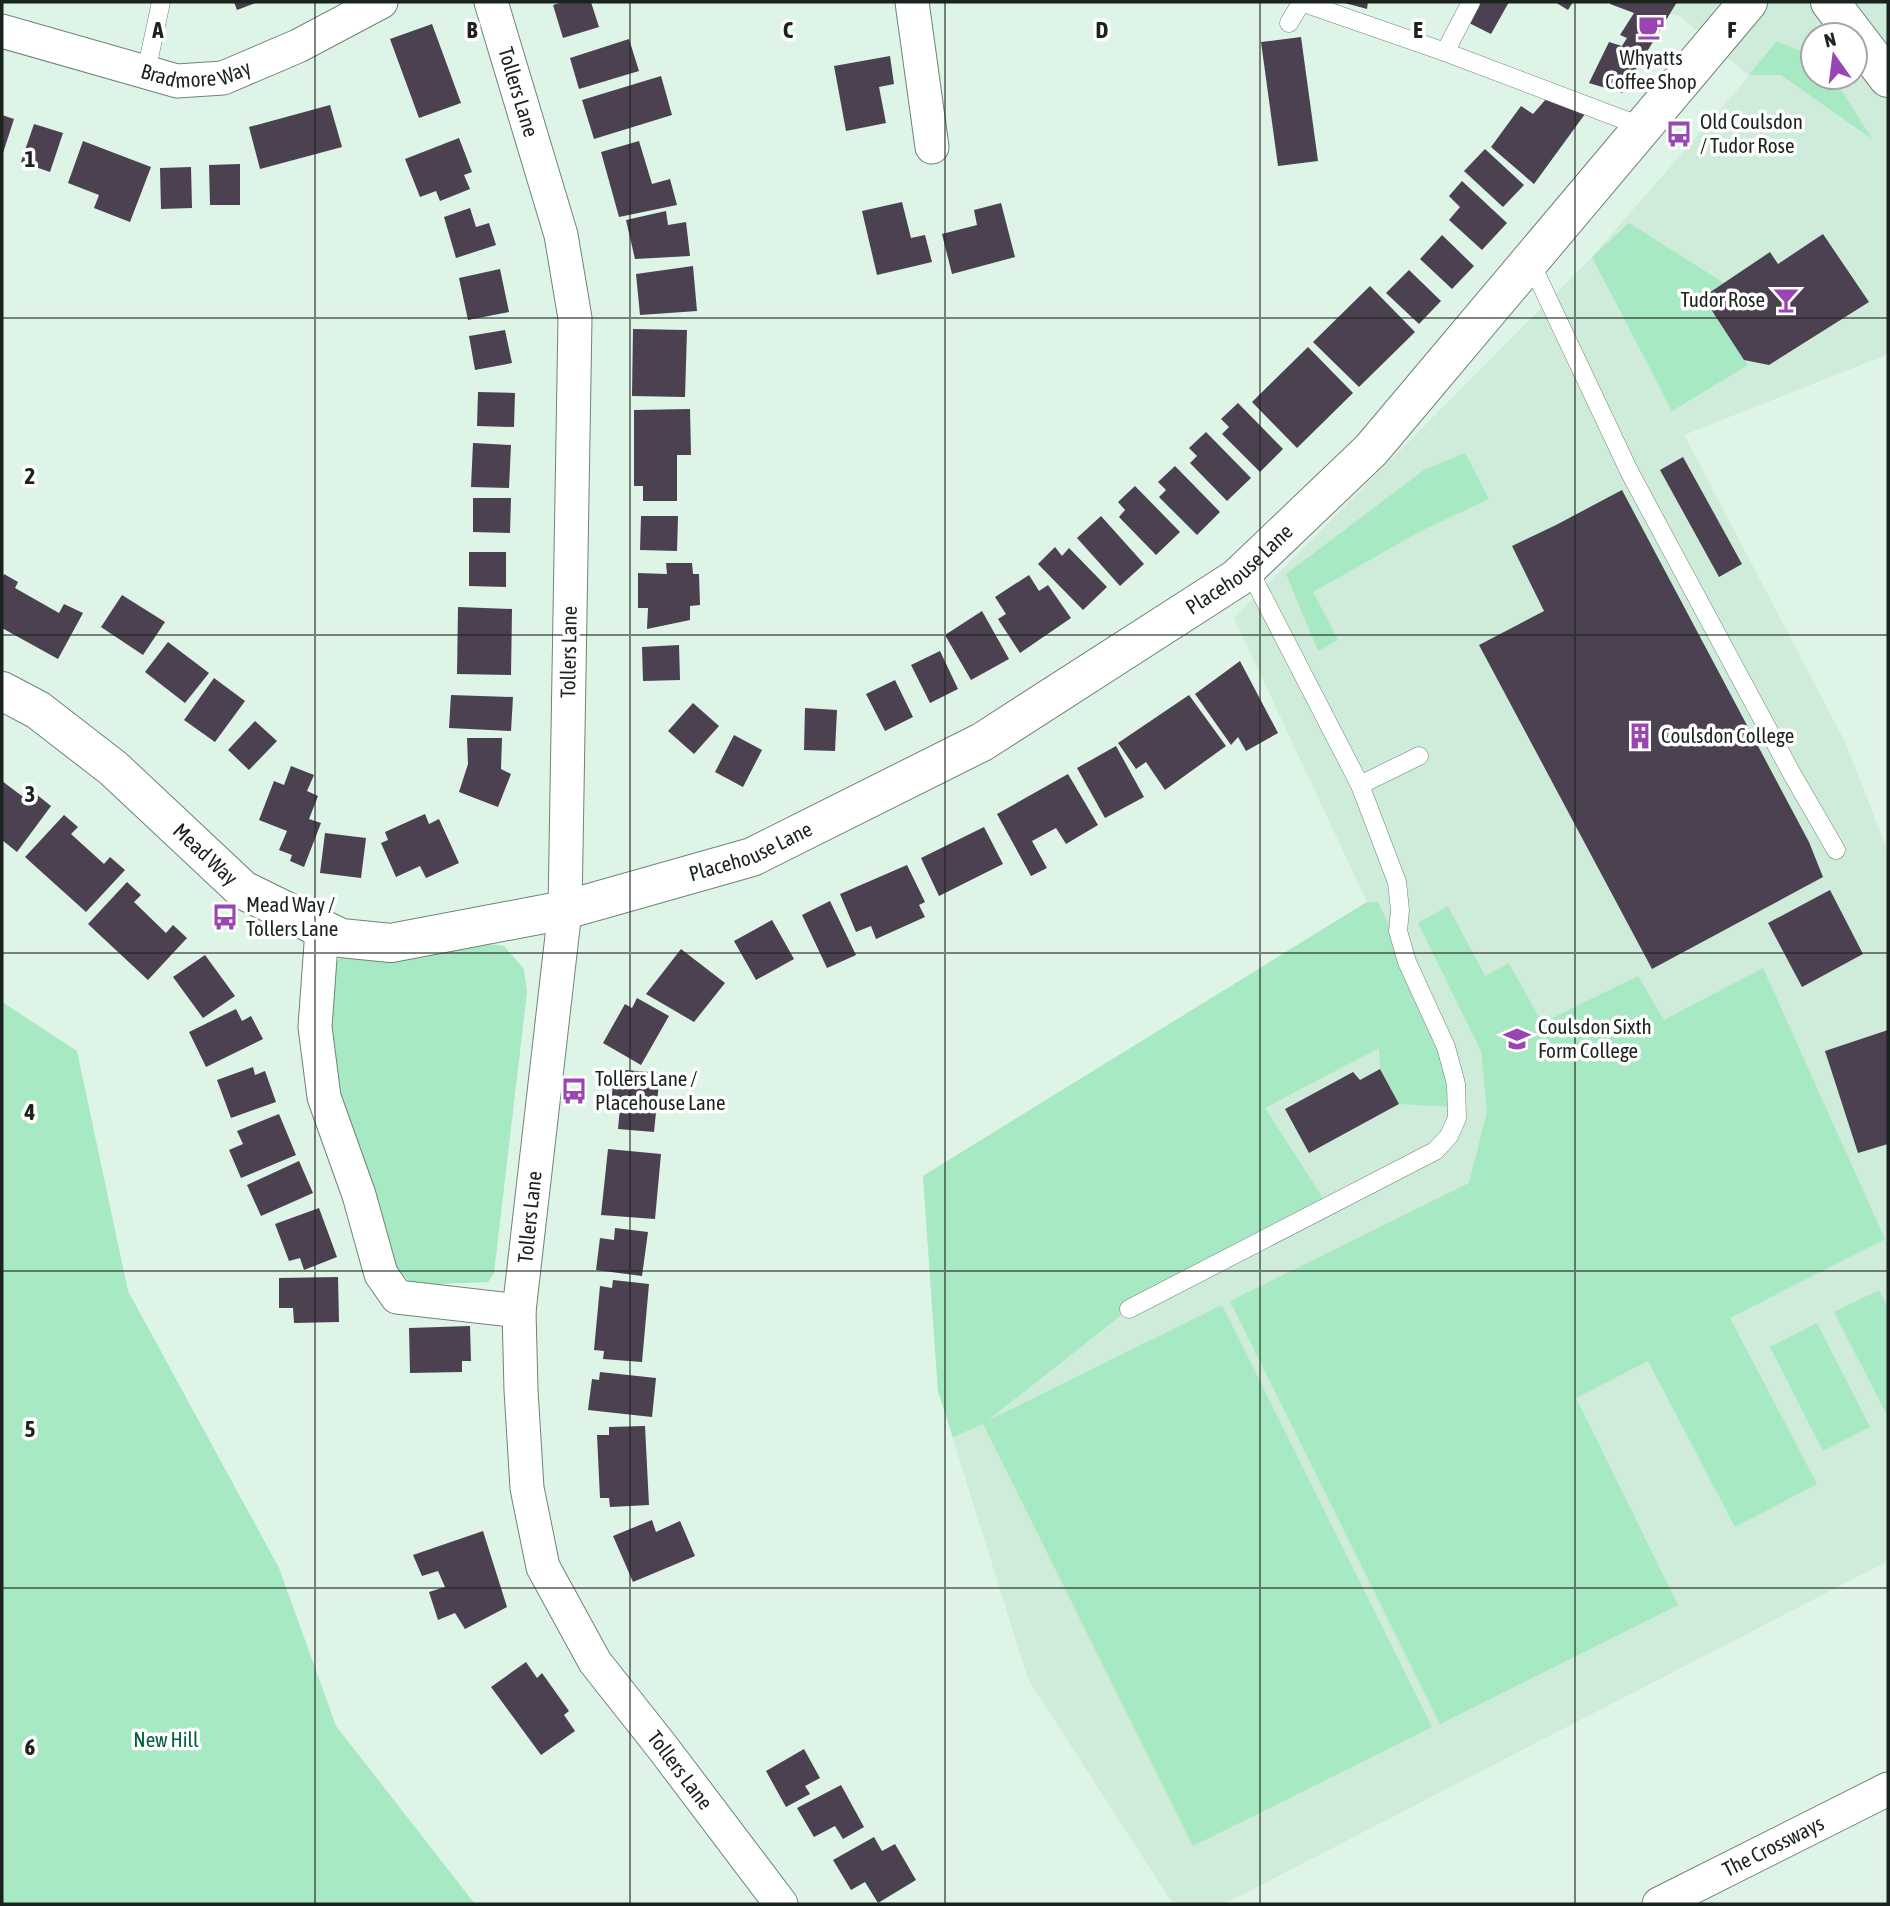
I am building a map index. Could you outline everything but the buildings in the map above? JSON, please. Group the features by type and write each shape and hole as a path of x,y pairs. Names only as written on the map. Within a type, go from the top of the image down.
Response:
{"street":[{"name":"Bradmore Way","path":"2,31 177,81 223,78 298,46 347,10 381,2"},
{"name":"Tollers Lane","path":"491,2 561,235 575,318 565,910 519,1311 527,1488 543,1567 595,1662 781,1904"},
{"path":"912,2 932,147"},
{"name":"Placehouse Lane","path":"565,910 752,857 970,748 1237,578 1371,450 1748,2"},
{"path":"1830,2 1888,78"},
{"name":"Mead Way","path":"2,691 38,710 113,768 243,890 341,938 391,943 565,910"},
{"path":"321,930 315,1027 324,1097 359,1195 381,1275 397,1297 519,1311"},
{"name":"The Crossways","path":"1659,1904 1888,1789"}],"lane":[{"path":"146,72 161,2"},
{"path":"1289,23 1301,2 1445,52 1643,127"},
{"path":"1445,52 1471,2"},
{"path":"1530,261 1630,473 1786,763 1836,850"},
{"path":"1129,1308 1435,1151 1449,1136 1457,1118 1456,1084 1446,1047 1406,962 1398,930 1400,910 1397,882 1360,785 1248,568"},
{"path":"1360,785 1419,756"}],"shaded area":[{"name":"Coulsdon Sixth Form College","path":"1622,2 1888,2 1888,354 1684,435 1845,742 1888,852 1888,1561 1224,1904 1173,1904 1028,1679 938,1391 923,1176 1367,902 1234,618 1592,257 1749,76 1680,16"}],"green space":[{"path":"1777,41 1799,51 1799,88 1781,75 1749,75"},
{"path":"1804,91 1842,91 1872,139"},
{"path":"1629,223 1724,283 1703,298 1748,365 1672,411 1592,257"},
{"path":"1465,453 1489,499 1419,532 1313,592 1338,640 1318,651 1286,574 1424,470"},
{"path":"1367,902 1378,902 1446,1047 1456,1107 1399,1104 1380,1069 1379,1048 1265,1108 1328,1206 1129,1309 987,1421 1222,1305 1432,1727 1193,1846 983,1424 953,1437 938,1391 923,1176"},
{"path":"1448,906 1485,976 1509,963 1542,1023 1638,976 1664,1020 1763,968 1885,1239 1730,1318 1817,1484 1735,1527 1648,1361 1576,1398 1678,1605 1440,1724 1230,1301 1469,1183 1487,1112 1481,1051 1418,923"},
{"path":"473,942 504,946 524,969 527,992 494,1273 488,1282 413,1285 393,1264 334,1082 329,1039 335,962 345,955"},
{"name":"New Hill","path":"2,1002 77,1051 128,1291 279,1568 336,1726 475,1904 2,1904"},
{"path":"1879,1290 1888,1308 1888,1417 1834,1312"},
{"path":"1817,1323 1870,1427 1823,1451 1770,1347"}],"place":[{"name":"Whyatts Coffee Shop","path":"1651,27"},
{"name":"Old Coulsdon / Tudor Rose","path":"1679,134"},
{"name":"Tudor Rose","path":"1786,300"},
{"name":"Coulsdon College","path":"1640,736"},
{"name":"Mead Way / Tollers Lane","path":"225,917"},
{"name":"Coulsdon Sixth Form College","path":"1517,1039"},
{"name":"Tollers Lane / Placehouse Lane","path":"574,1091"}]}
